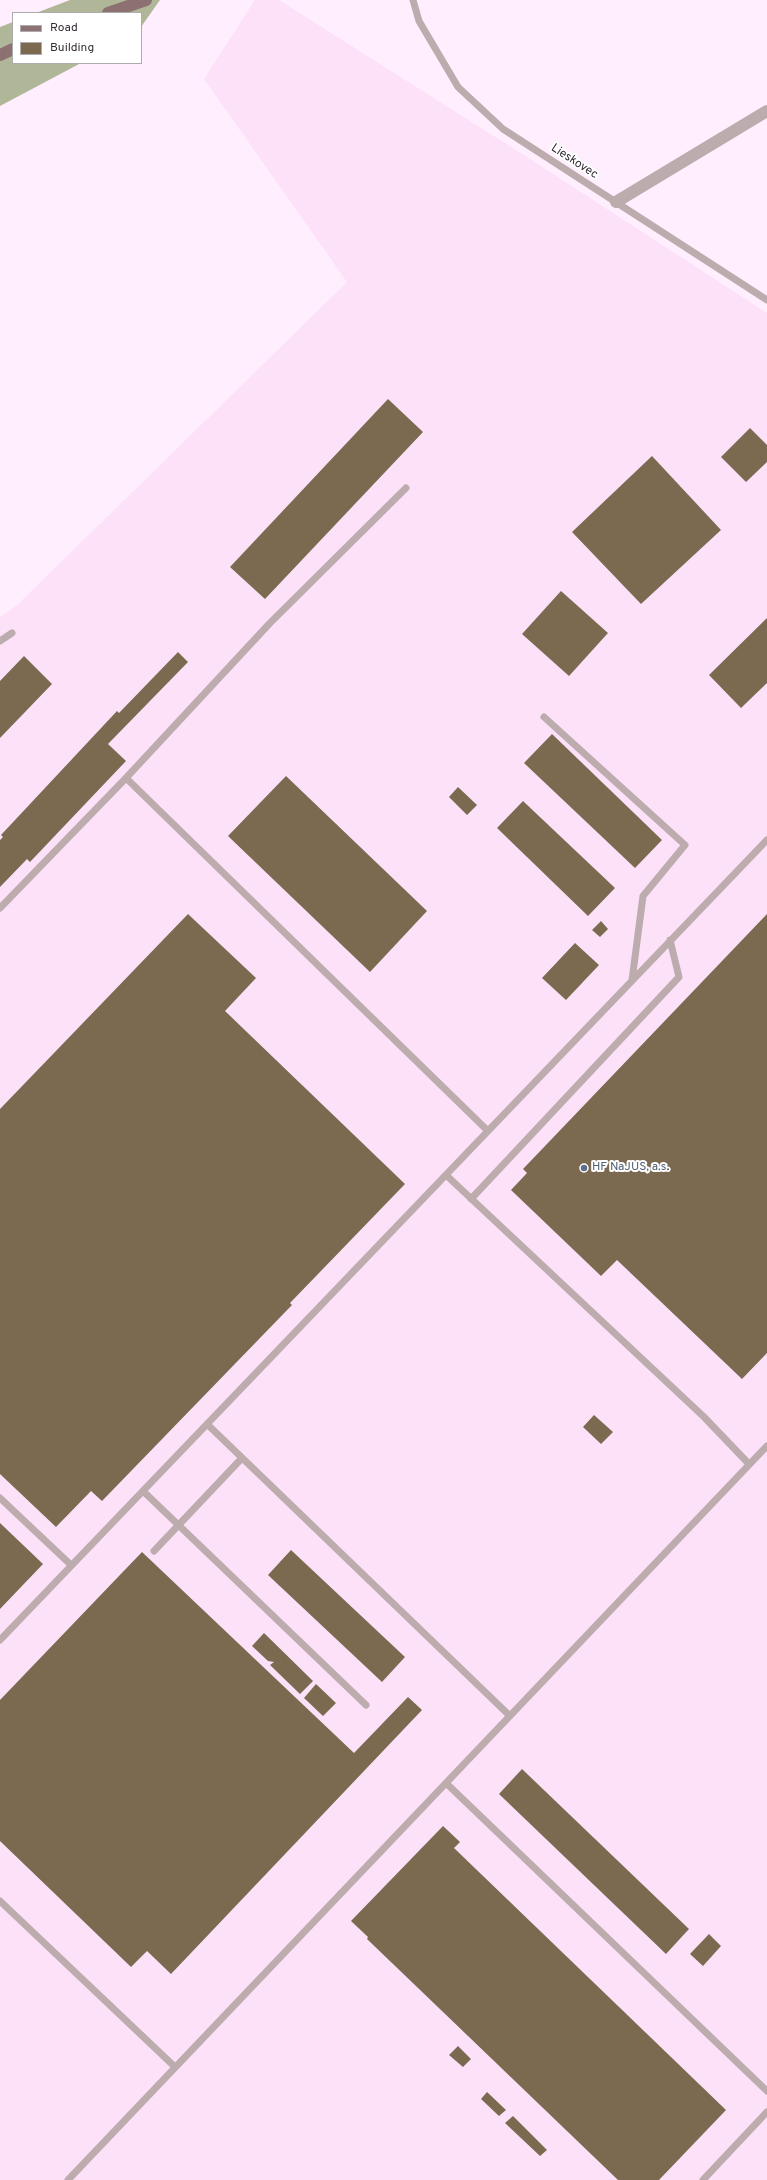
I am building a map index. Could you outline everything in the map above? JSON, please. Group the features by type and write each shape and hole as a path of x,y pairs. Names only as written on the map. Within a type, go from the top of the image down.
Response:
{"main road":[{"path":"111,12 146,0"},
{"path":"0,55 12,49"}],"street":[{"path":"616,202 767,111"}],"lane":[{"name":"Lieskovec","path":"413,0 419,21 458,87 503,129 767,300"},
{"path":"0,908 126,778 270,623 406,488"},
{"path":"0,641 12,633"},
{"path":"544,717 685,845 643,896 632,980"},
{"path":"126,778 488,1130"},
{"path":"0,1640 767,840"},
{"path":"471,1199 678,978 670,940"},
{"path":"446,1175 704,1417 749,1464"},
{"path":"207,1424 510,1716"},
{"path":"68,2180 767,1446"},
{"path":"154,1551 242,1458"},
{"path":"143,1491 366,1706"},
{"path":"0,1498 71,1565"},
{"path":"446,1783 767,2091"},
{"path":"0,1901 175,2068"},
{"path":"703,2180 767,2112"}],"shaded area":[{"path":"255,0 279,0 530,159 767,313 767,2180 0,2180 0,617 16,606 347,282 204,79"}],"green space":[{"path":"70,0 160,0 142,26 142,12 39,12"},
{"path":"12,22 12,64 79,64 0,106 0,27"}],"building":[{"path":"388,399 423,432 265,599 230,567"},
{"path":"750,428 767,445 767,462 746,482 721,457"},
{"path":"652,456 721,530 641,604 572,532"},
{"path":"561,591 608,633 569,676 522,634"},
{"path":"767,618 767,683 741,708 709,675"},
{"path":"178,652 188,662 108,744 126,761 30,862 27,859 0,887 0,840 3,837 1,835 117,711 119,713"},
{"path":"24,656 52,684 0,738 0,681"},
{"path":"552,734 662,840 635,868 524,763"},
{"path":"286,776 427,911 370,972 228,836"},
{"path":"458,787 477,805 467,815 449,797"},
{"path":"523,801 615,888 588,916 497,828"},
{"path":"188,914 256,978 225,1011 405,1184 290,1303 292,1305 102,1501 91,1491 56,1527 0,1474 0,1109"},
{"path":"767,914 767,1353 742,1379 617,1260 601,1276 511,1190 527,1173 523,1169"},
{"path":"601,921 608,929 600,937 592,930"},
{"path":"575,943 599,965 566,1000 542,978"},
{"path":"594,1415 613,1432 601,1444 583,1427"},
{"path":"0,1523 43,1564 0,1609"},
{"path":"291,1550 405,1657 382,1682 268,1575"},
{"path":"142,1552 354,1753 408,1697 422,1710 171,1974 147,1951 131,1967 0,1841 0,1700"},
{"path":"264,1633 313,1681 300,1694 270,1665 274,1662 268,1661 252,1646"},
{"path":"316,1684 336,1703 323,1716 304,1698"},
{"path":"522,1769 689,1929 666,1954 499,1794"},
{"path":"443,1826 460,1842 454,1848 726,2110 659,2180 618,2180 367,1939 368,1937 351,1921"},
{"path":"709,1934 721,1946 703,1966 690,1954"},
{"path":"458,2046 471,2059 463,2067 449,2055"},
{"path":"487,2092 506,2110 499,2116 481,2099"},
{"path":"513,2116 547,2150 540,2156 505,2123"}],"place":[{"name":"HF NaJUS, a.s.","path":"584,1168"}]}
